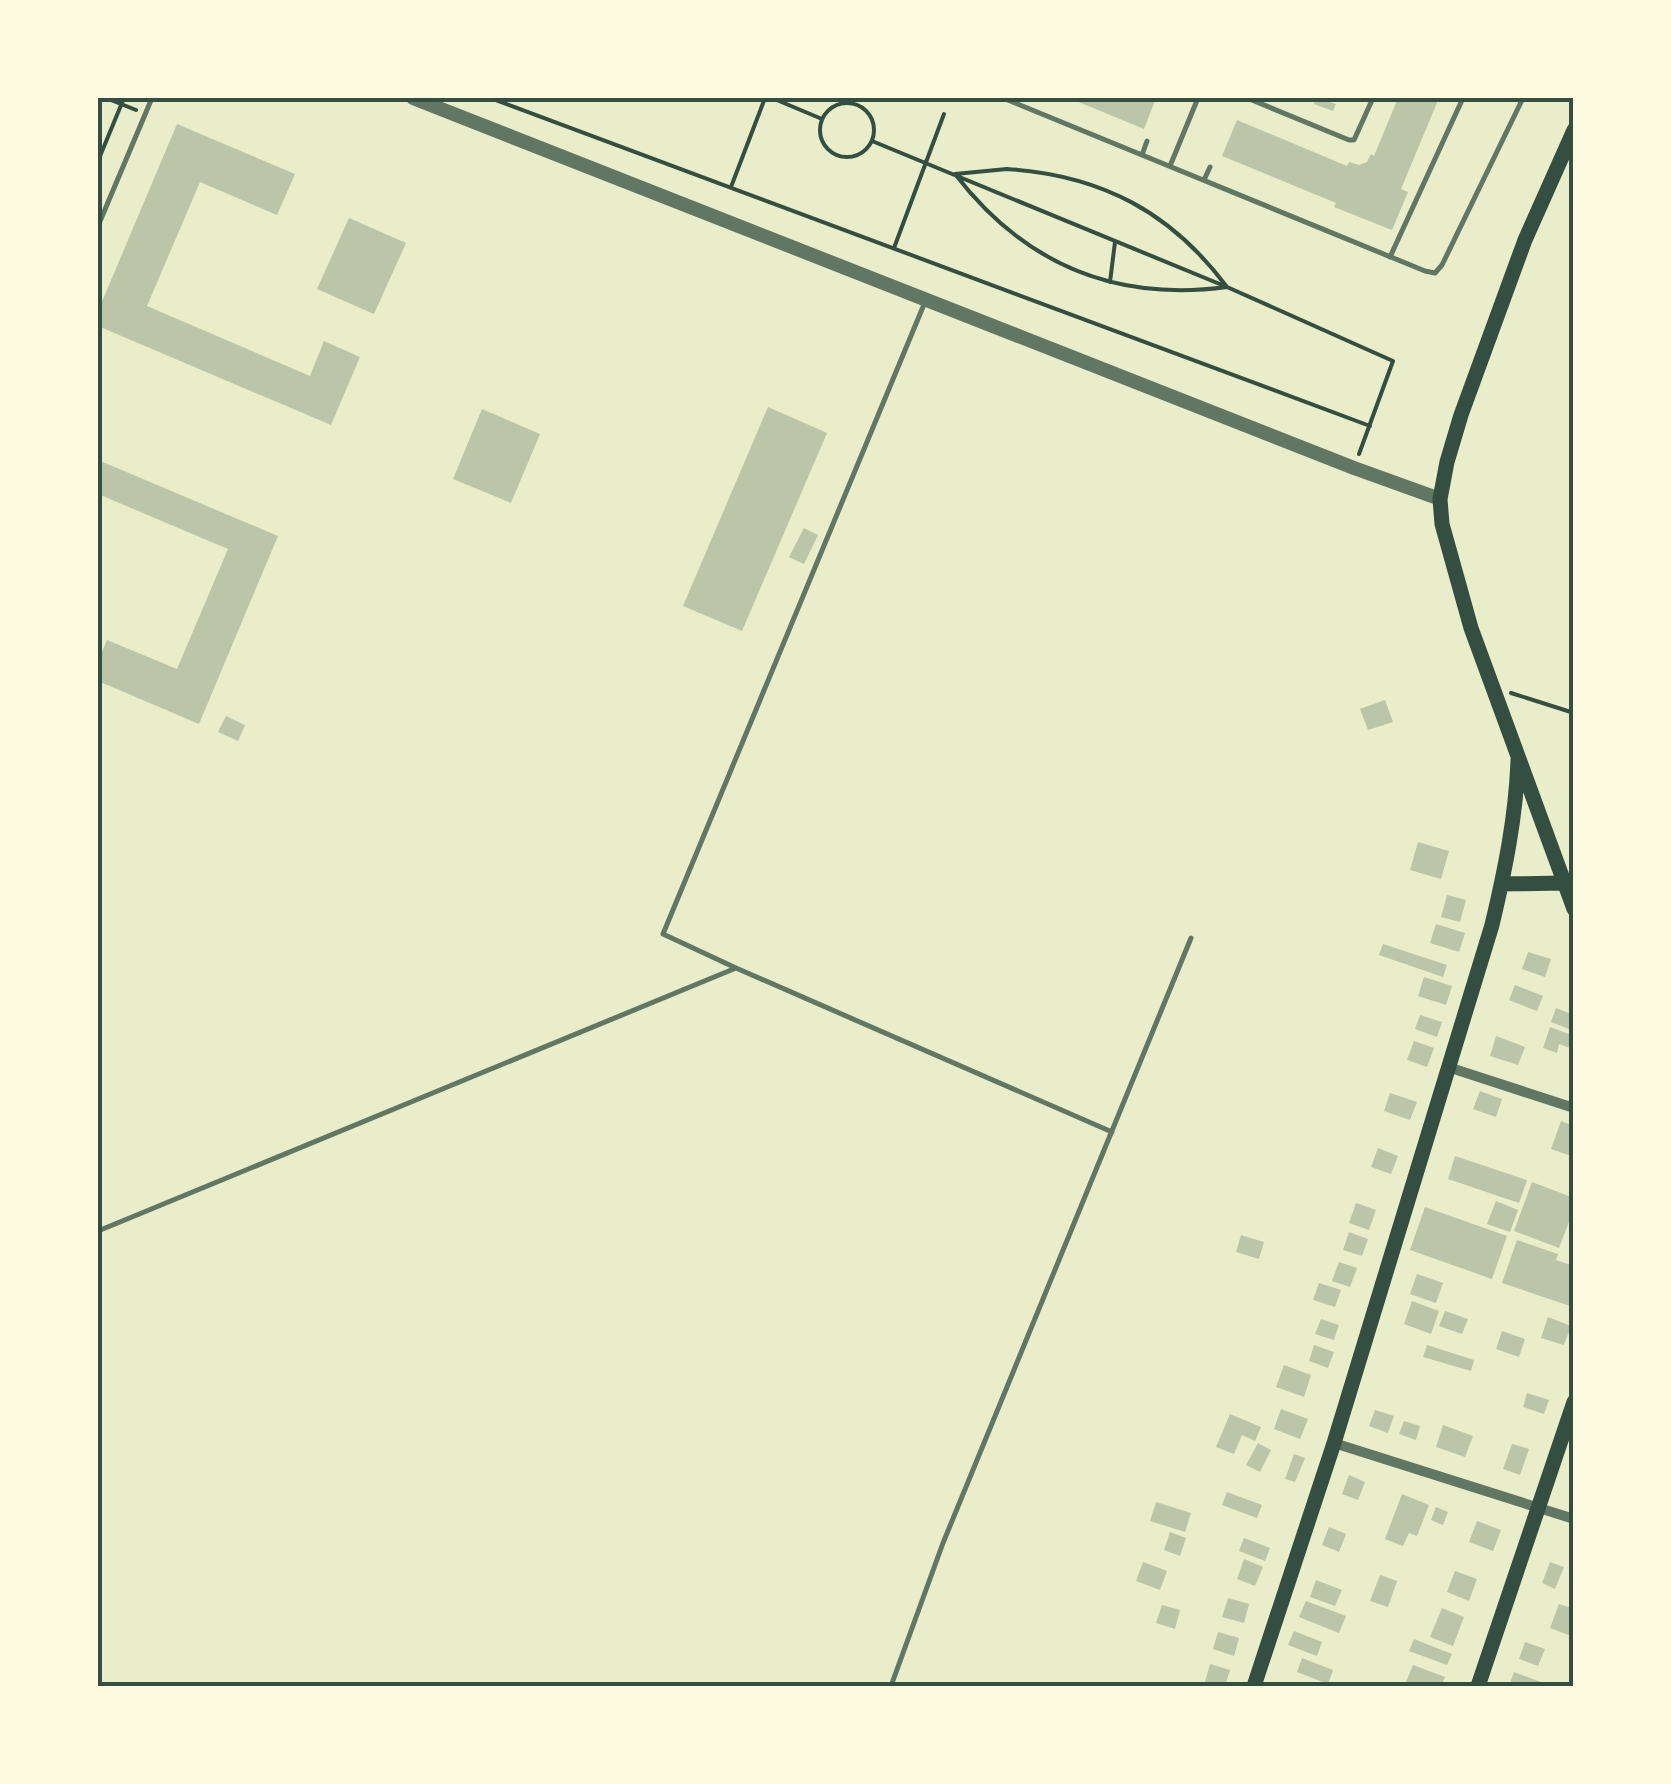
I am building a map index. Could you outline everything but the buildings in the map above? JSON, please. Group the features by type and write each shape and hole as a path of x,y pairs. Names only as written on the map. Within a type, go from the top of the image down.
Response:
{"main road":[{"path":"1574,130 1526,240 1461,414 1440,499 1443,528 1471,628 1574,909"},
{"path":"1254,1686 1334,1443 1492,925 1516,804 1518,760"},
{"path":"1502,884 1568,884"},
{"path":"1478,1686 1574,1402"}],"street":[{"path":"413,98 1440,499"},
{"path":"1448,1066 1574,1108"},
{"path":"1334,1443 1574,1519"}],"lane":[{"path":"98,226 152,98"},
{"path":"1003,98 1424,271 1435,272 1442,265 1523,98"},
{"path":"1170,166 1198,98"},
{"path":"1247,98 1354,140 1374,98"},
{"path":"1390,257 1462,98"},
{"path":"1142,155 1147,142"},
{"path":"1204,180 1210,167"},
{"path":"926,300 664,934 1112,1132"},
{"path":"891,1686 943,1543 1191,938"},
{"path":"98,1231 736,968"}],"path":[{"path":"106,98 123,101 145,114"},
{"path":"490,98 1370,426"},
{"path":"731,186 768,98 822,120"},
{"path":"98,160 123,101"},
{"path":"835,106 862,107 873,122 872,141 860,154 841,156 826,146 820,128 822,120 835,106"},
{"path":"894,248 944,114"},
{"path":"872,141 1228,287 1393,361 1354,468"},
{"path":"955,174 980,170 1032,171 1108,190 1175,230 1228,287"},
{"path":"955,174 988,214 1029,246 1074,270 1150,290 1228,287"},
{"path":"1110,282 1115,240"},
{"path":"1492,686 1574,713"}]}
